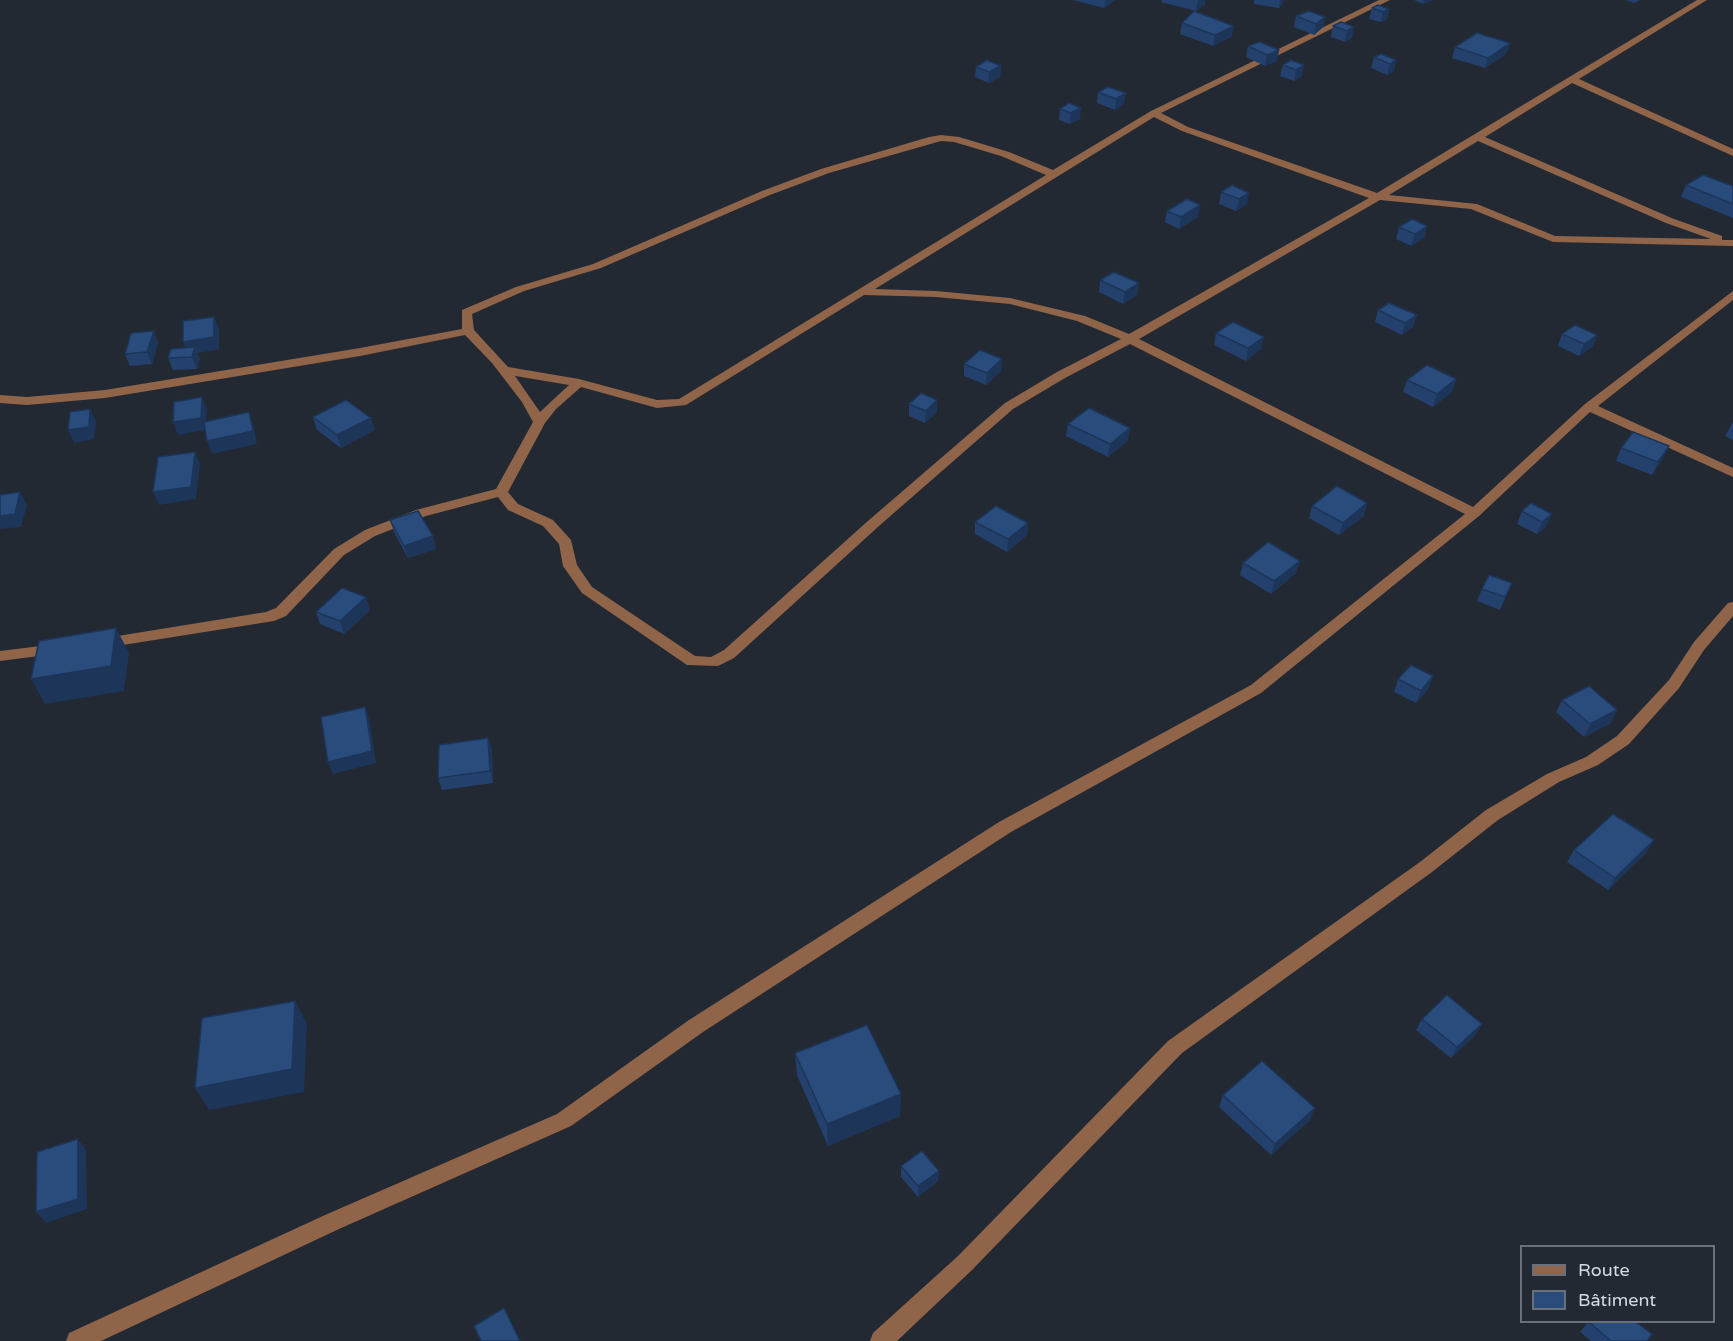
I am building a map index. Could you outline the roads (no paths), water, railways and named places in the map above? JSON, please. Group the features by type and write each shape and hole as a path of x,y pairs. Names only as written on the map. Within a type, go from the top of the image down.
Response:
{"street":[{"path":"502,370 579,383 657,404 682,402 1154,113 1386,0"},
{"path":"501,492 513,507 548,523 566,543 570,566 587,590 692,661 713,662 729,654 874,523 1009,406 1060,375 1130,339 1378,197 1703,0"},
{"path":"1570,79 1733,153"},
{"path":"1154,113 1185,129 1378,197 1473,206 1553,239 1732,243"},
{"path":"1477,137 1670,221 1732,243"},
{"path":"539,422 528,401 496,360 468,331 466,312 520,289 597,266 766,193 825,171 929,140 954,139 1005,154 1053,174"},
{"path":"865,292 936,294 1010,301 1081,318 1130,339 1474,513"},
{"path":"77,1341 332,1222 564,1120 696,1026 1005,827 1256,690 1474,513 1589,408 1733,294"},
{"path":"0,399 27,401 105,394 360,352 468,331"},
{"path":"88,645 269,617 281,612 339,552 370,533 421,513 501,492 539,422 552,406 579,383"},
{"path":"1589,408 1733,473"},
{"path":"881,1341 965,1263 1175,1047 1426,867 1492,814 1553,778 1592,761 1623,740 1674,684 1699,646 1733,607"},
{"path":"0,656 66,648"}]}
